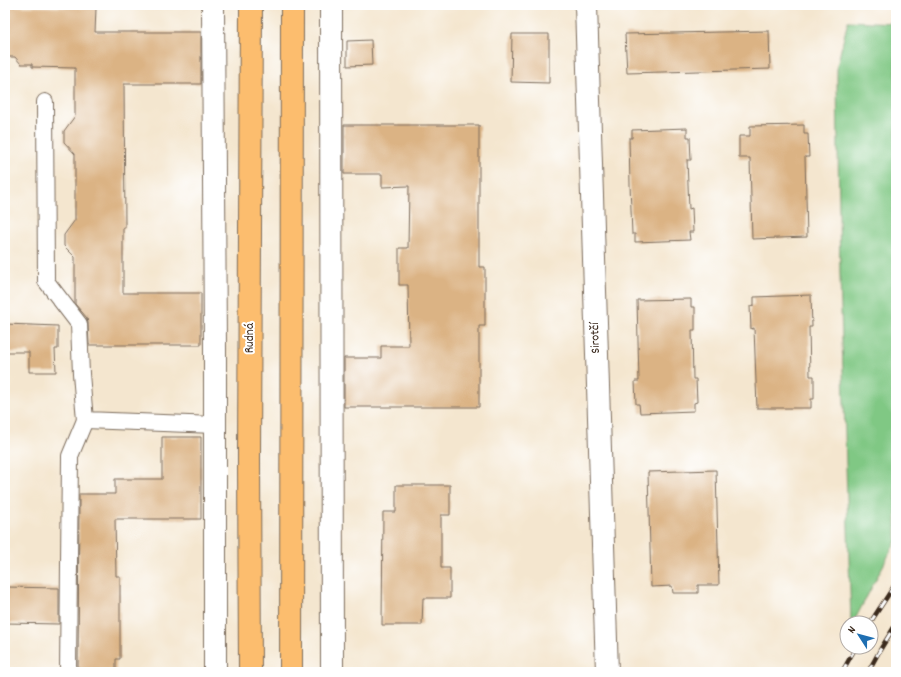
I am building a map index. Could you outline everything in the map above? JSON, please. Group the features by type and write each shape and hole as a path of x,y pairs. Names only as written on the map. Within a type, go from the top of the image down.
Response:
{"highway":[{"name":"Rudná","path":"250,672 249,460 251,5"},
{"path":"291,672 292,5"}],"street":[{"path":"213,5 215,672"},
{"path":"331,5 332,672"},
{"name":"Sirotčí","path":"586,5 607,672"}],"lane":[{"path":"45,102 46,281 79,324 85,420 70,456 68,672"},
{"path":"85,420 215,425"}],"green space":[{"path":"848,21 896,23 896,541 857,615 851,615 840,277 837,66"}],"building":[{"path":"5,6 96,8 95,32 201,32 201,84 124,84 125,228 123,228 123,293 201,293 201,345 89,345 87,318 75,304 75,257 64,246 64,235 75,220 75,154 64,142 64,131 75,116 75,68 32,67 32,64 21,64 15,57 5,57"},
{"path":"769,31 770,69 627,73 625,34"},
{"path":"512,34 549,34 549,83 511,82"},
{"path":"371,40 372,65 347,66 347,41"},
{"path":"344,125 479,125 479,267 485,267 485,326 479,326 479,407 344,407 344,358 381,358 381,346 409,346 408,285 399,285 399,248 408,248 409,186 382,187 382,174 344,174"},
{"path":"804,125 804,134 808,134 809,157 805,157 807,237 752,239 750,158 739,158 739,136 750,136 750,126"},
{"path":"687,128 687,137 690,137 691,160 687,160 689,209 692,208 693,232 689,232 690,240 635,242 635,234 632,234 630,185 629,138 632,138 632,130"},
{"path":"811,295 812,327 809,327 810,376 814,376 814,399 811,399 811,408 757,408 754,328 751,329 750,306 754,305 754,297"},
{"path":"691,299 691,307 695,307 695,330 692,330 693,379 696,379 697,402 694,403 694,411 640,413 639,404 636,404 635,381 639,381 637,300"},
{"path":"5,324 58,326 58,349 55,349 56,372 29,372 29,352 5,352"},
{"path":"162,437 201,437 201,519 115,519 116,576 120,576 120,659 116,659 116,672 78,672 79,494 115,494 115,479 162,479"},
{"path":"716,470 719,585 698,585 698,593 673,593 672,586 651,587 648,472"},
{"path":"396,485 450,485 450,515 441,515 441,568 450,568 450,598 423,598 422,625 382,625 383,512 396,512"},
{"path":"5,587 59,588 59,624 5,623"}],"railway":[{"path":"875,615 896,583"},
{"path":"868,672 896,624"},
{"path":"842,672 852,655"}]}
